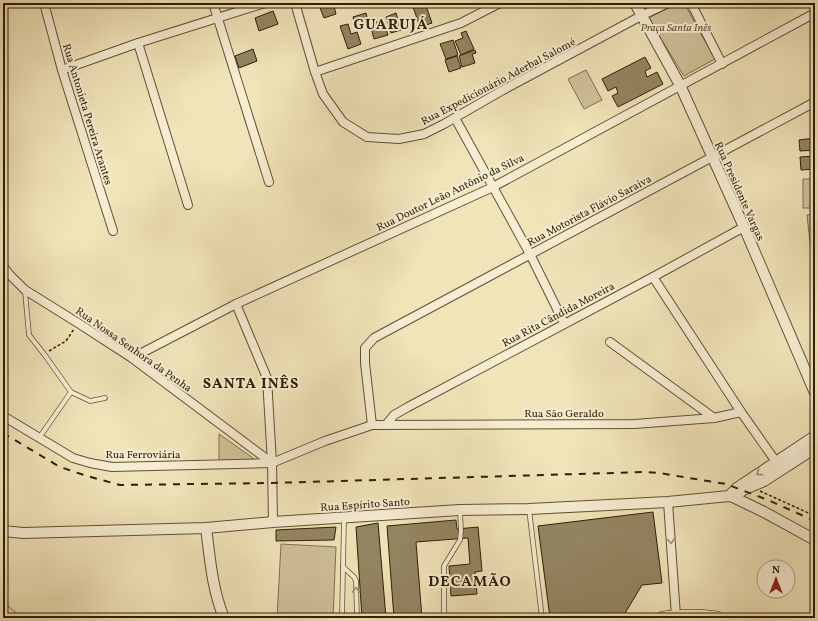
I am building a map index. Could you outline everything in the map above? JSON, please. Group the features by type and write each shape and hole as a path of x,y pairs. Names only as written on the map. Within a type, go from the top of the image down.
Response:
{"main road":[{"path":"3,610 12,618"},
{"path":"669,617 701,616 717,618"}],"street":[{"name":"Rua Antonieta Pereira Arantes","path":"44,3 62,70 113,231"},
{"path":"213,3 269,182"},
{"path":"62,70 138,43 265,3"},
{"name":"Rua Expedicionário Aderbal Salomé","path":"295,3 323,94 343,122 367,137 400,139 424,134 668,3"},
{"path":"315,72 461,23 500,3"},
{"name":"Rua Presidente Vargas","path":"634,3 680,85 744,227 815,393"},
{"path":"691,3 722,64"},
{"name":"Rua Doutor Leão Antônio da Silva","path":"132,358 236,304 493,187 815,13"},
{"path":"138,43 188,205"},
{"name":"Rua Motorista Flávio Saraiva","path":"372,425 365,363 365,348 374,338 815,102"},
{"path":"455,118 530,254 564,323"},
{"name":"Rua Rita Cândida Moreira","path":"386,425 394,415 408,407 744,227"},
{"name":"Rua Nossa Senhora da Penha","path":"4,270 25,290 78,322 132,358 272,463"},
{"path":"653,277 740,412 779,465"},
{"path":"236,304 267,378 272,463 273,522"},
{"path":"610,342 714,418"},
{"name":"Rua São Geraldo","path":"272,463 325,441 372,425 635,424 714,418 740,412"},
{"name":"Rua Ferroviária","path":"3,416 73,458 112,468 272,463"},
{"path":"731,496 764,481 779,465 815,436"},
{"path":"731,496 736,488 815,448"},
{"path":"731,496 815,540"},
{"name":"Rua Espírito Santo","path":"3,531 22,533 206,528 273,522 460,510 528,509 668,502 731,496"},
{"path":"668,502 669,617"},
{"path":"206,528 214,585 224,618"}],"lane":[{"path":"25,290 29,335 72,392 90,401 105,398"},
{"path":"39,438 72,392"},
{"path":"528,509 542,618"},
{"path":"444,618 444,566 460,540 460,510"},
{"path":"342,618 344,518"},
{"path":"343,567 354,577 356,581 357,618"}],"path":[{"path":"44,354 66,340 78,322"},
{"path":"751,487 815,516"}],"green space":[{"name":"Praça Santa Inês","path":"679,3 684,3 715,59 684,76 648,18"},
{"path":"586,70 602,100 584,109 568,79"},
{"path":"803,179 815,179 815,208 803,208"},
{"path":"815,214 815,242 810,243 807,215"},
{"path":"219,434 253,458 253,460 219,461"},
{"path":"281,544 336,547 333,618 277,618"}],"building":[{"path":"318,3 333,3 336,14 324,18"},
{"path":"425,3 432,23 420,27 412,4"},
{"path":"273,11 278,24 259,31 255,18"},
{"path":"366,13 368,21 363,23 364,26 356,28 353,17"},
{"path":"396,13 401,30 391,33 386,17"},
{"path":"383,20 388,35 374,39 370,24"},
{"path":"348,24 351,34 357,32 361,44 348,49 340,26"},
{"path":"466,31 474,49 461,55 455,41 463,38 461,33"},
{"path":"453,40 458,55 446,59 440,44"},
{"path":"253,49 257,61 239,68 235,56"},
{"path":"475,50 476,53 472,54 475,63 462,67 459,56"},
{"path":"457,56 461,68 449,72 445,60"},
{"path":"645,57 651,68 645,71 647,77 657,72 663,84 618,107 612,96 618,93 616,87 608,91 602,79"},
{"path":"815,138 815,150 800,151 799,140"},
{"path":"815,156 815,169 801,170 800,157"},
{"path":"653,512 662,583 642,585 624,615 595,618 550,618 538,526"},
{"path":"456,520 457,529 478,527 482,571 475,572 477,594 451,596 449,566 470,564 468,538 416,542 422,618 394,618 387,526"},
{"path":"378,523 386,618 362,618 356,527"},
{"path":"336,527 334,540 276,541 276,530"}],"railway":[{"path":"3,433 60,467 120,485 272,483 645,472 726,484 768,500 815,521"}],"district":[{"name":"GUARUJÁ","path":"391,24"},
{"name":"SANTA INÊS","path":"251,383"},
{"name":"DECAMÃO","path":"470,581"}]}
